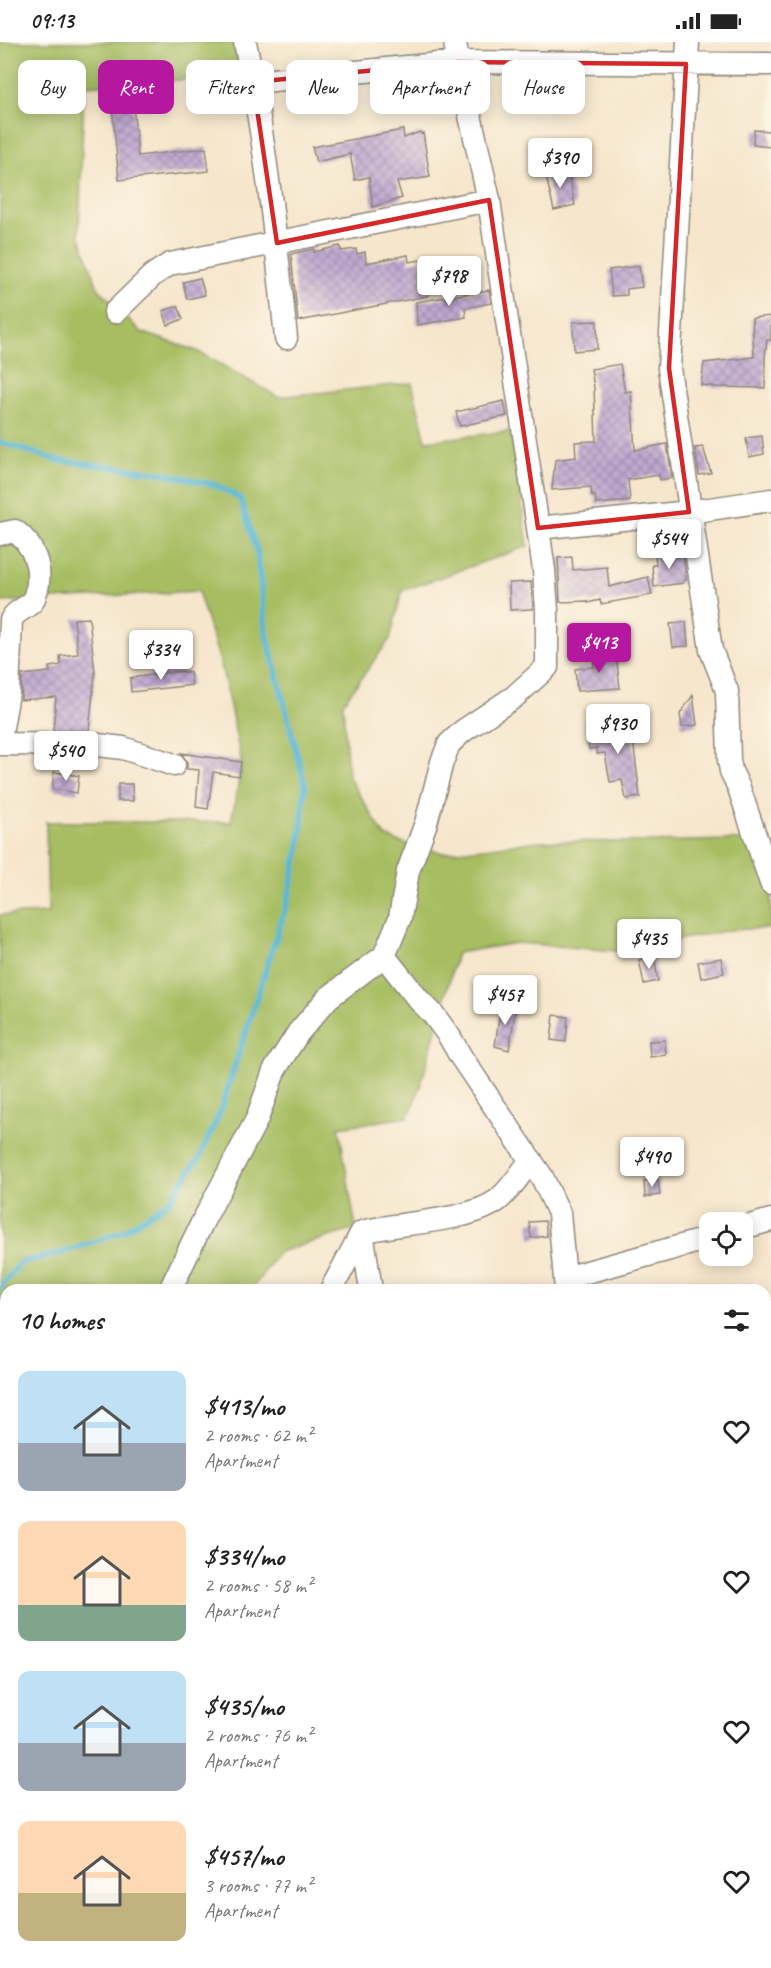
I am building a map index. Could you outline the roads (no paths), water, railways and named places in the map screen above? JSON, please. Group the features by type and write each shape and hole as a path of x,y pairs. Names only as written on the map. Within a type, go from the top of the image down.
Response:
{"street":[{"path":"245,42 249,60"},
{"path":"274,79 456,52 687,53 771,64"},
{"path":"173,1284 257,1119 274,1071 298,1033 328,998 384,956 400,918 408,871 426,823 449,744 514,697 547,668 546,600 538,528 489,200 456,52"},
{"path":"687,53 669,368 711,650 727,691 731,771 739,788 771,883"},
{"path":"258,114 277,243 286,338"},
{"path":"115,312 153,275 170,264 489,200"},
{"path":"538,528 689,512 771,500"},
{"path":"0,534 15,531 23,537 31,548 39,568 33,600 13,615 11,620 8,693 0,739"},
{"path":"0,744 98,745 123,748 174,765"},
{"path":"384,956 449,1036 542,1177 559,1213 565,1284 699,1241"},
{"path":"334,1284 362,1232 384,1226 477,1212 498,1200 531,1160"},
{"path":"753,1225 771,1220"},
{"path":"362,1232 370,1284"}],"waterway":[{"path":"0,442 56,460 162,473 215,485 240,498 257,551 266,632 305,785 300,842 288,900 220,1112 200,1157 168,1202 124,1231 65,1252 20,1263 3,1284"}]}
